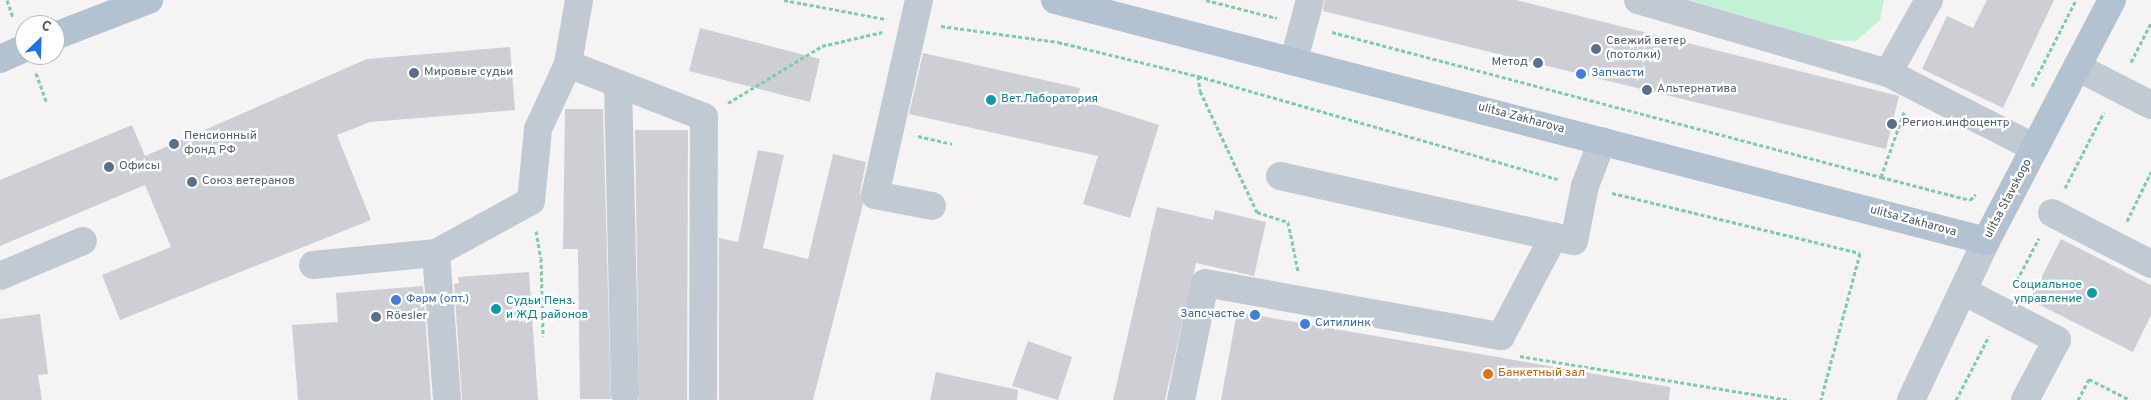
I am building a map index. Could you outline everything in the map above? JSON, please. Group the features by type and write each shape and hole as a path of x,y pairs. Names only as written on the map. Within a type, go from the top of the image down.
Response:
{"main road":[{"path":"65,32 149,0"},
{"name":"ulitsa Zakharova","path":"1055,0 1294,60 1986,241"},
{"name":"ulitsa Stavskogo","path":"1986,241 2112,0"},
{"path":"0,59 15,52"}],"street":[{"path":"312,265 436,253 531,201 538,129 568,64 579,0"},
{"path":"1638,0 1888,73 2035,148"},
{"path":"1888,73 1929,0"},
{"path":"917,12 875,195 932,206"},
{"path":"1294,60 1307,12"},
{"path":"568,64 704,117 703,400"},
{"path":"2077,67 2151,105"},
{"path":"618,84 624,394"},
{"path":"1280,176 1574,241 1585,186 1602,140"},
{"path":"2052,213 2151,264"},
{"path":"1181,400 1205,283 1501,336 1554,236"},
{"path":"0,276 83,241"},
{"name":"ulitsa Stavskogo","path":"1912,400 1986,241"},
{"path":"436,253 447,400"},
{"path":"1963,291 2057,340 2025,400"}],"path":[{"path":"7,0 13,17"},
{"path":"784,0 917,12 1068,44 1198,76 1585,186 1860,254 1821,400"},
{"path":"1206,0 1307,12 1881,178 1970,200"},
{"path":"704,117 822,46 917,12"},
{"path":"2052,213 2151,23"},
{"path":"36,73 46,101"},
{"path":"1881,178 1896,143 1912,85"},
{"path":"890,130 952,144"},
{"path":"2115,246 2151,172"},
{"path":"531,201 541,258 543,336"},
{"path":"1518,355 1790,400"},
{"path":"1644,383 1646,376"},
{"path":"2078,400 2089,379 2130,400"}],"green space":[{"path":"1690,0 1884,0 1880,20 1856,41 1823,40"}],"building":[{"path":"1325,0 1516,0 1899,96 1886,149 1323,11"},
{"path":"1987,0 2054,0 2003,108 1922,69 1947,16 1973,28"},
{"path":"700,28 820,59 810,102 689,71"},
{"path":"510,47 515,110 370,122 337,135 371,220 120,320 102,275 171,247 145,185 0,246 0,180 132,125 145,156 367,59"},
{"name":"Вет.Лаборатория","path":"923,53 1080,88 1077,99 1159,125 1130,218 1083,204 1098,156 909,114"},
{"path":"565,109 603,109 611,399 580,399 578,249 563,249"},
{"path":"635,130 688,130 687,400 639,400"},
{"path":"758,150 784,155 763,248 808,259 833,154 866,162 860,192 863,204 813,400 719,400 719,238 738,242"},
{"path":"1157,207 1213,220 1215,210 1266,222 1254,276 1196,263 1165,400 1113,400"},
{"name":"Социальное управление","path":"2061,239 2151,285 2151,315 2133,352 2030,300"},
{"name":"Судьи Пенз. и ЖД районов","path":"529,272 538,400 462,400 454,284 459,283 458,277"},
{"path":"423,286 431,400 298,400 292,325 338,322 336,293"},
{"path":"1237,312 1670,387 1669,400 1221,400"},
{"path":"40,314 48,374 38,375 42,400 0,400 0,319"},
{"path":"1028,341 1072,357 1058,400 1012,386"},
{"path":"936,372 1018,390 1017,400 930,400"}],"place":[{"name":"Свежий ветер (потолки)","path":"1596,49"},
{"name":"Метод","path":"1538,63"},
{"name":"Мировые судьи","path":"414,73"},
{"name":"Запчасти","path":"1581,74"},
{"name":"Альтернатива","path":"1647,90"},
{"name":"Вет.Лаборатория","path":"991,100"},
{"name":"Регион.инфоцентр","path":"1892,124"},
{"name":"Пенсионный фонд РФ","path":"174,144"},
{"name":"Офисы","path":"109,167"},
{"name":"Союз ветеранов","path":"192,182"},
{"name":"Социальное управление","path":"2092,293"},
{"name":"Фарм (опт.)","path":"396,300"},
{"name":"Судьи Пенз. и ЖД районов","path":"496,309"},
{"name":"Запсчастье","path":"1255,315"},
{"name":"Röesler","path":"376,317"},
{"name":"Ситилинк","path":"1305,324"},
{"name":"Банкетный зал","path":"1488,374"}]}
